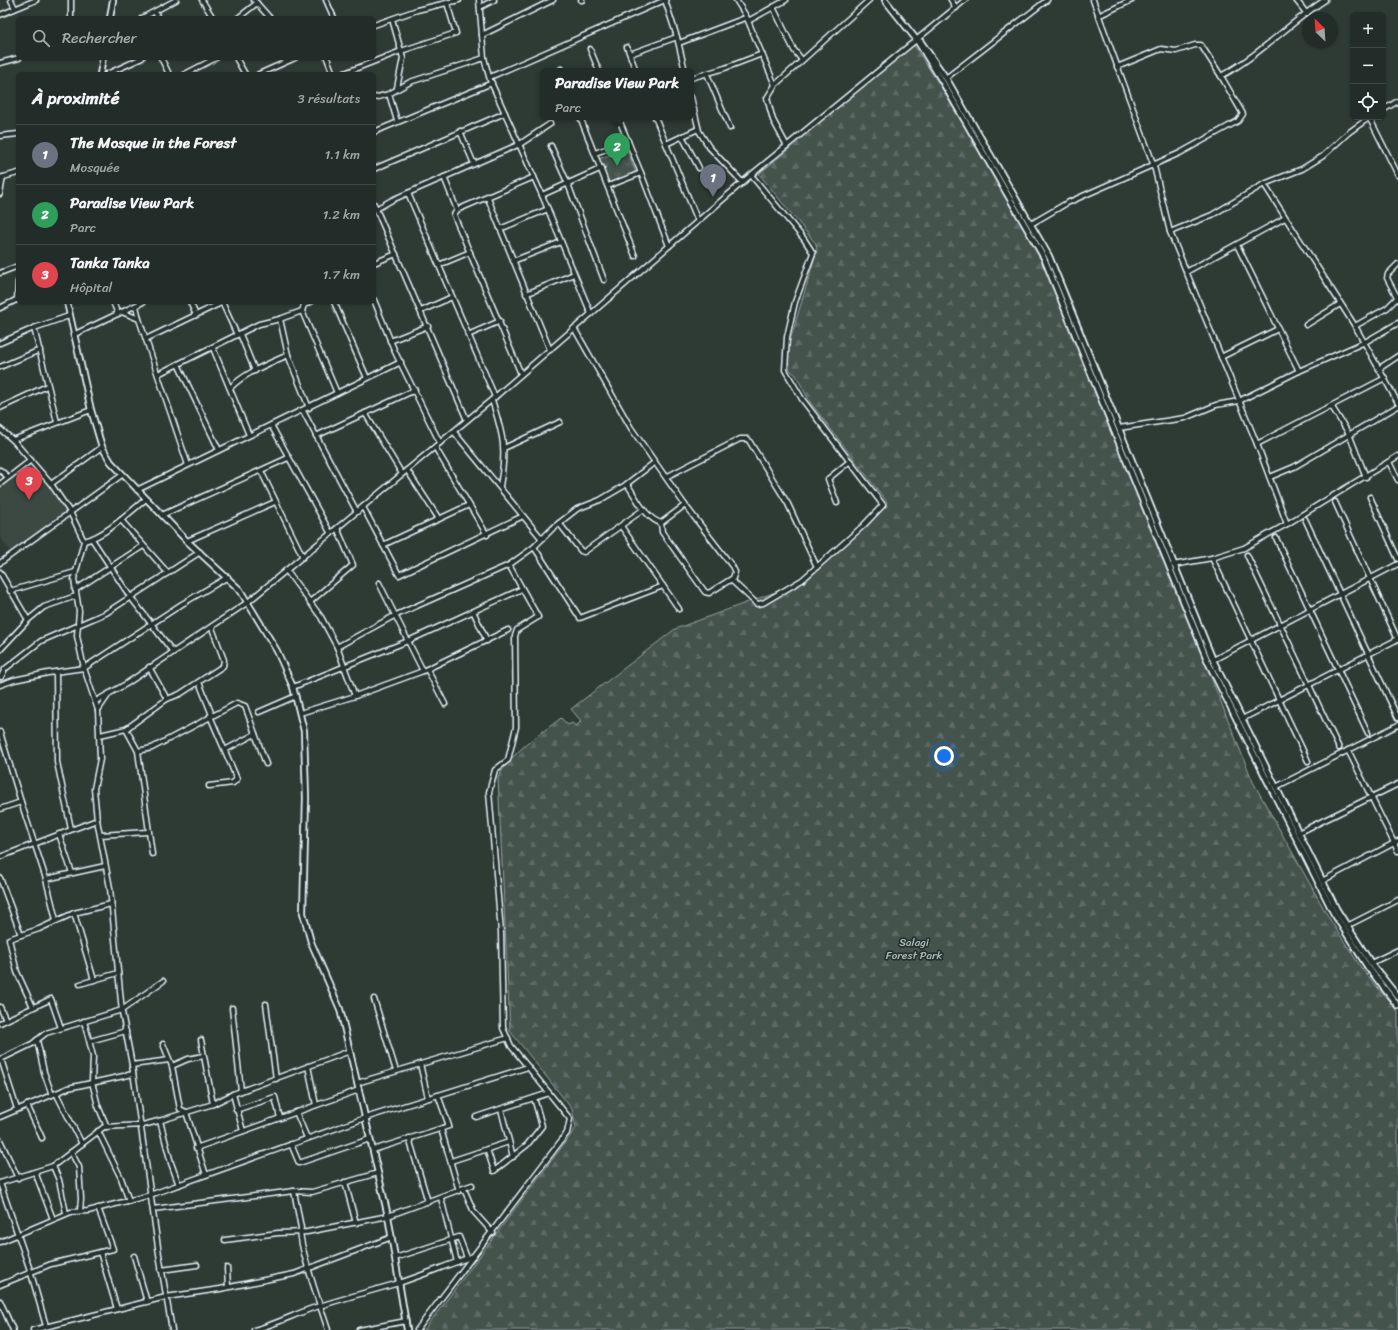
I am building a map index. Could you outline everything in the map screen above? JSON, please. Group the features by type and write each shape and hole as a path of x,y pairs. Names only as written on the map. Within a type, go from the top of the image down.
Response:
{"street":[{"path":"11,0 15,8"},
{"path":"0,15 36,0"},
{"path":"71,0 71,16"},
{"path":"110,16 113,0"},
{"path":"146,16 176,0"},
{"path":"202,0 212,16"},
{"path":"326,0 333,16"},
{"path":"430,0 432,7"},
{"path":"376,24 458,0"},
{"path":"479,0 484,58 492,83 542,195 591,314"},
{"path":"480,8 494,0"},
{"path":"482,35 553,0"},
{"path":"490,76 665,0 679,43 684,68"},
{"path":"736,0 747,19 775,85"},
{"path":"679,43 745,18 750,20 786,0"},
{"path":"786,146 773,120 767,98 775,85 869,0"},
{"path":"885,0 916,39 1044,258 1208,662 1332,912 1367,966 1398,1006"},
{"path":"951,0 956,8"},
{"path":"96,701 212,628 248,602 493,399 751,175 916,39 966,0"},
{"path":"946,78 1046,0"},
{"path":"1093,0 1154,166 1170,232 1257,444 1287,524"},
{"path":"1098,16 1132,0"},
{"path":"1296,0 1305,12"},
{"path":"1310,12 1325,0"},
{"path":"240,16 255,2 268,16"},
{"path":"347,72 401,51 456,33 447,3"},
{"path":"773,7 794,50 802,60"},
{"path":"155,12 157,16"},
{"path":"1221,76 1258,52 1302,18"},
{"path":"392,19 403,58 397,89"},
{"path":"630,54 677,37"},
{"path":"916,39 921,42 946,78 1049,256 1173,565 1213,660 1298,833 1346,926 1371,963 1398,997"},
{"path":"1031,224 1067,203 1154,166 1225,129 1241,118 1243,114 1203,47 1198,45 1176,51 1161,49 1117,67"},
{"path":"627,48 635,68"},
{"path":"590,49 598,68"},
{"path":"694,77 708,74 762,54"},
{"path":"376,97 389,94 410,82 484,58"},
{"path":"0,63 16,59"},
{"path":"100,72 103,60"},
{"path":"111,72 138,60"},
{"path":"162,60 169,72"},
{"path":"189,72 212,60"},
{"path":"237,60 244,72"},
{"path":"263,72 291,60"},
{"path":"328,60 332,72"},
{"path":"708,74 730,128"},
{"path":"376,131 397,121 492,83"},
{"path":"389,94 397,121"},
{"path":"1386,108 1398,102"},
{"path":"694,111 698,129 709,147 743,183"},
{"path":"376,166 505,113"},
{"path":"581,120 602,168 635,256"},
{"path":"619,120 669,246"},
{"path":"656,120 698,221"},
{"path":"1170,232 1212,215 1264,184 1302,169 1323,156 1366,120"},
{"path":"1371,120 1398,175"},
{"path":"467,420 428,326 376,209 408,193 520,144 550,124"},
{"path":"666,144 698,129"},
{"path":"460,132 474,164"},
{"path":"0,136 16,134"},
{"path":"682,136 699,168"},
{"path":"595,153 628,141"},
{"path":"551,146 568,184 604,280"},
{"path":"542,195 602,168"},
{"path":"0,194 1,177 16,173"},
{"path":"608,186 641,173"},
{"path":"731,580 757,604 760,604 802,580 882,508 882,503 802,399 785,370 787,337 796,302 813,257 812,250 751,175"},
{"path":"444,177 457,210"},
{"path":"521,374 454,215 457,210 534,177"},
{"path":"1264,184 1284,218 1365,342 1398,404 1294,467 1270,478"},
{"path":"408,193 468,335 493,399 503,437 504,448 500,486"},
{"path":"487,196 550,350"},
{"path":"500,229 548,209"},
{"path":"1186,272 1284,218"},
{"path":"513,261 561,242"},
{"path":"1237,245 1299,371"},
{"path":"439,265 470,252"},
{"path":"376,262 396,254"},
{"path":"1355,326 1387,308 1398,299 1387,278 1388,274 1398,264"},
{"path":"0,273 16,267"},
{"path":"526,294 574,274"},
{"path":"421,311 452,297"},
{"path":"0,308 16,300"},
{"path":"66,304 91,410 102,447 110,462 187,541 228,577 248,602 277,651 296,696 304,731 306,798 303,913 311,942 340,1010 388,1216 407,1330"},
{"path":"114,304 120,313 139,319"},
{"path":"73,335 140,304"},
{"path":"191,304 196,315"},
{"path":"146,339 219,304"},
{"path":"224,304 255,371"},
{"path":"306,304 304,305 302,311 338,393"},
{"path":"335,304 367,378"},
{"path":"376,304 390,342 440,443"},
{"path":"1306,325 1340,304"},
{"path":"136,306 188,465"},
{"path":"158,374 259,324 280,319 302,311"},
{"path":"0,343 34,328 69,316"},
{"path":"280,319 288,355 309,408"},
{"path":"468,335 500,322"},
{"path":"1119,428 1185,418 1216,405 1239,401 1299,371 1365,342 1398,323"},
{"path":"390,342 428,326"},
{"path":"34,328 57,422"},
{"path":"574,328 617,405 685,505 734,569 735,575 731,580 709,593 704,592 662,532 661,523"},
{"path":"1221,357 1278,329"},
{"path":"213,348 249,435"},
{"path":"0,367 40,350"},
{"path":"230,388 238,380 288,355"},
{"path":"1380,368 1398,356"},
{"path":"137,490 249,435 303,411 401,362"},
{"path":"178,364 219,450"},
{"path":"1257,444 1332,407 1385,378"},
{"path":"0,408 47,386"},
{"path":"316,436 415,390"},
{"path":"1393,393 1398,391"},
{"path":"1332,407 1349,434 1366,476"},
{"path":"13,440 91,410"},
{"path":"303,411 357,512"},
{"path":"365,414 402,474"},
{"path":"504,448 560,422"},
{"path":"271,425 331,534"},
{"path":"0,429 13,440 51,484 70,512 84,541 74,579 79,611 77,636 84,668 98,710 100,759 94,790 97,820 110,888 122,1010 132,1065 161,1270 172,1330"},
{"path":"454,432 500,486 542,540"},
{"path":"666,477 740,439 748,439 788,504 817,567"},
{"path":"51,484 102,447"},
{"path":"435,447 487,535"},
{"path":"1173,565 1212,558 1244,548 1287,524 1398,456"},
{"path":"162,515 288,458"},
{"path":"0,484 31,460"},
{"path":"837,503 828,479 850,461"},
{"path":"337,647 394,616 509,565 534,548 559,523 577,509 600,500 627,484 655,462"},
{"path":"1389,462 1398,480"},
{"path":"0,470 8,477"},
{"path":"407,470 439,519"},
{"path":"261,471 303,557"},
{"path":"0,563 122,475"},
{"path":"627,484 651,518 661,523"},
{"path":"1370,496 1398,559"},
{"path":"84,541 92,539 121,520 146,499"},
{"path":"187,541 275,502"},
{"path":"1242,719 1278,699 1398,639 1335,502"},
{"path":"383,545 469,505"},
{"path":"661,523 685,505"},
{"path":"363,507 397,574 402,575 487,535 523,516"},
{"path":"559,523 581,551 584,552 644,509"},
{"path":"1305,519 1398,718"},
{"path":"121,520 168,572"},
{"path":"621,526 679,609"},
{"path":"310,602 353,565 337,528"},
{"path":"1276,538 1368,733"},
{"path":"92,539 131,598 173,652"},
{"path":"75,590 143,546"},
{"path":"534,548 580,618 663,586"},
{"path":"6,683 0,677 5,670 41,641 106,613 200,552"},
{"path":"1247,555 1339,748"},
{"path":"1212,558 1250,642 1308,761"},
{"path":"1213,660 1398,564"},
{"path":"417,1330 493,1233 567,1133 570,1126 570,1120 511,1046 503,1028 501,932 489,792 495,770 508,760 516,727 517,630 538,617 509,565"},
{"path":"286,570 321,617 337,647 355,696"},
{"path":"0,572 28,620"},
{"path":"10,591 75,572"},
{"path":"0,685 56,672 84,668 182,604 228,577"},
{"path":"379,583 394,616 444,704"},
{"path":"293,687 344,668 408,641 522,589"},
{"path":"0,650 28,620 44,608 76,596"},
{"path":"473,611 487,641"},
{"path":"100,735 126,729 167,699 180,694 223,666 224,663 212,628"},
{"path":"300,713 355,696 425,670 508,630"},
{"path":"149,667 167,699"},
{"path":"56,672 57,762 71,829"},
{"path":"199,682 211,716 236,776 236,782 209,786"},
{"path":"98,710 109,694"},
{"path":"259,712 296,696"},
{"path":"138,751 152,748 211,716 241,703 245,706 266,764"},
{"path":"1276,787 1398,725"},
{"path":"126,729 138,751 147,832 152,854"},
{"path":"0,732 20,802 46,879 56,920"},
{"path":"225,750 255,734"},
{"path":"1348,750 1396,842 1398,851"},
{"path":"1298,833 1398,784"},
{"path":"0,809 20,802"},
{"path":"0,857 97,820"},
{"path":"101,835 147,832"},
{"path":"59,834 72,873"},
{"path":"1322,881 1396,842"},
{"path":"46,879 105,866"},
{"path":"0,878 21,935"},
{"path":"1346,926 1398,900"},
{"path":"32,1007 17,972 8,939 39,929 74,913 111,904"},
{"path":"74,913 94,980"},
{"path":"1371,963 1398,950"},
{"path":"80,984 118,973"},
{"path":"17,1109 1,1059 32,1044 46,1033 122,1010 163,981"},
{"path":"0,1023 50,999 61,1028"},
{"path":"374,999 396,1071"},
{"path":"266,1004 276,1079"},
{"path":"0,1007 6,1020"},
{"path":"232,1008 241,1091"},
{"path":"84,1021 93,1056 92,1082 98,1106 107,1127"},
{"path":"90,1041 126,1031"},
{"path":"357,1083 508,1038"},
{"path":"37,1040 44,1072 54,1094 82,1144"},
{"path":"201,1040 213,1104"},
{"path":"163,1044 172,1066 180,1109 186,1112 196,1148 206,1175"},
{"path":"46,1326 30,1271 0,1183 53,1166 98,1131 107,1127 140,1125 160,1121 213,1104 233,1094 350,1051"},
{"path":"172,1066 188,1059 204,1056"},
{"path":"132,1065 169,1060"},
{"path":"420,1064 428,1098"},
{"path":"308,1066 316,1105"},
{"path":"0,1242 66,1214 151,1195 365,1118 528,1067"},
{"path":"0,1117 68,1088 133,1074"},
{"path":"196,1148 359,1090"},
{"path":"476,1117 549,1093"},
{"path":"233,1094 243,1132"},
{"path":"373,1150 449,1126 438,1095"},
{"path":"236,1110 275,1097 280,1118"},
{"path":"487,1149 494,1171 527,1145 542,1126 534,1098"},
{"path":"27,1105 42,1138"},
{"path":"501,1109 513,1157"},
{"path":"296,1112 307,1138"},
{"path":"160,1121 171,1163 179,1185"},
{"path":"441,1129 462,1190 474,1212 493,1233"},
{"path":"98,1131 121,1178 129,1201"},
{"path":"409,1138 428,1202"},
{"path":"291,1144 299,1162 370,1139"},
{"path":"0,1140 18,1178"},
{"path":"451,1161 509,1142"},
{"path":"71,1152 79,1167 80,1211"},
{"path":"53,1166 59,1180 66,1214"},
{"path":"35,1172 53,1219"},
{"path":"153,1210 294,1191 312,1192 378,1173"},
{"path":"345,1182 356,1223"},
{"path":"224,1240 278,1233 299,1232 356,1223 388,1216 441,1198 472,1185"},
{"path":"294,1191 301,1228 299,1232 328,1330"},
{"path":"441,1198 457,1262"},
{"path":"0,1285 30,1271 50,1264 114,1249 98,1208"},
{"path":"33,1330 166,1297 228,1288 294,1274 392,1237"},
{"path":"395,1258 459,1237 467,1258"},
{"path":"100,1252 117,1309"},
{"path":"134,1256 147,1302"},
{"path":"270,1330 277,1321 290,1316 321,1305 400,1282 475,1256"},
{"path":"161,1270 197,1265"},
{"path":"227,1268 228,1288"},
{"path":"0,1301 13,1330"},
{"path":"359,1330 406,1321"},
{"path":"254,1330 274,1325"}],"shaded area":[{"path":"30,464 66,511 64,517 10,551 0,537 0,488"}],"green space":[{"name":"Salagi Forest Park","path":"913,44 978,144 1047,263 1062,295 1120,434 1182,605 1253,782 1329,918 1362,969 1398,1012 1398,1330 424,1330 576,1128 572,1109 510,1031 498,778 510,760 518,752 561,718 568,725 572,723 576,726 581,721 571,709 675,629 808,579 885,506 887,502 810,402 796,375 790,370 788,359 789,344 817,250 816,244 759,174"},
{"path":"626,148 636,173 609,184 599,159"}],"place":[{"name":"Paradise View Park","path":"617,166"},
{"name":"The Mosque in the Forest","path":"713,197"},
{"name":"Tanka Tanka","path":"29,500"}]}
